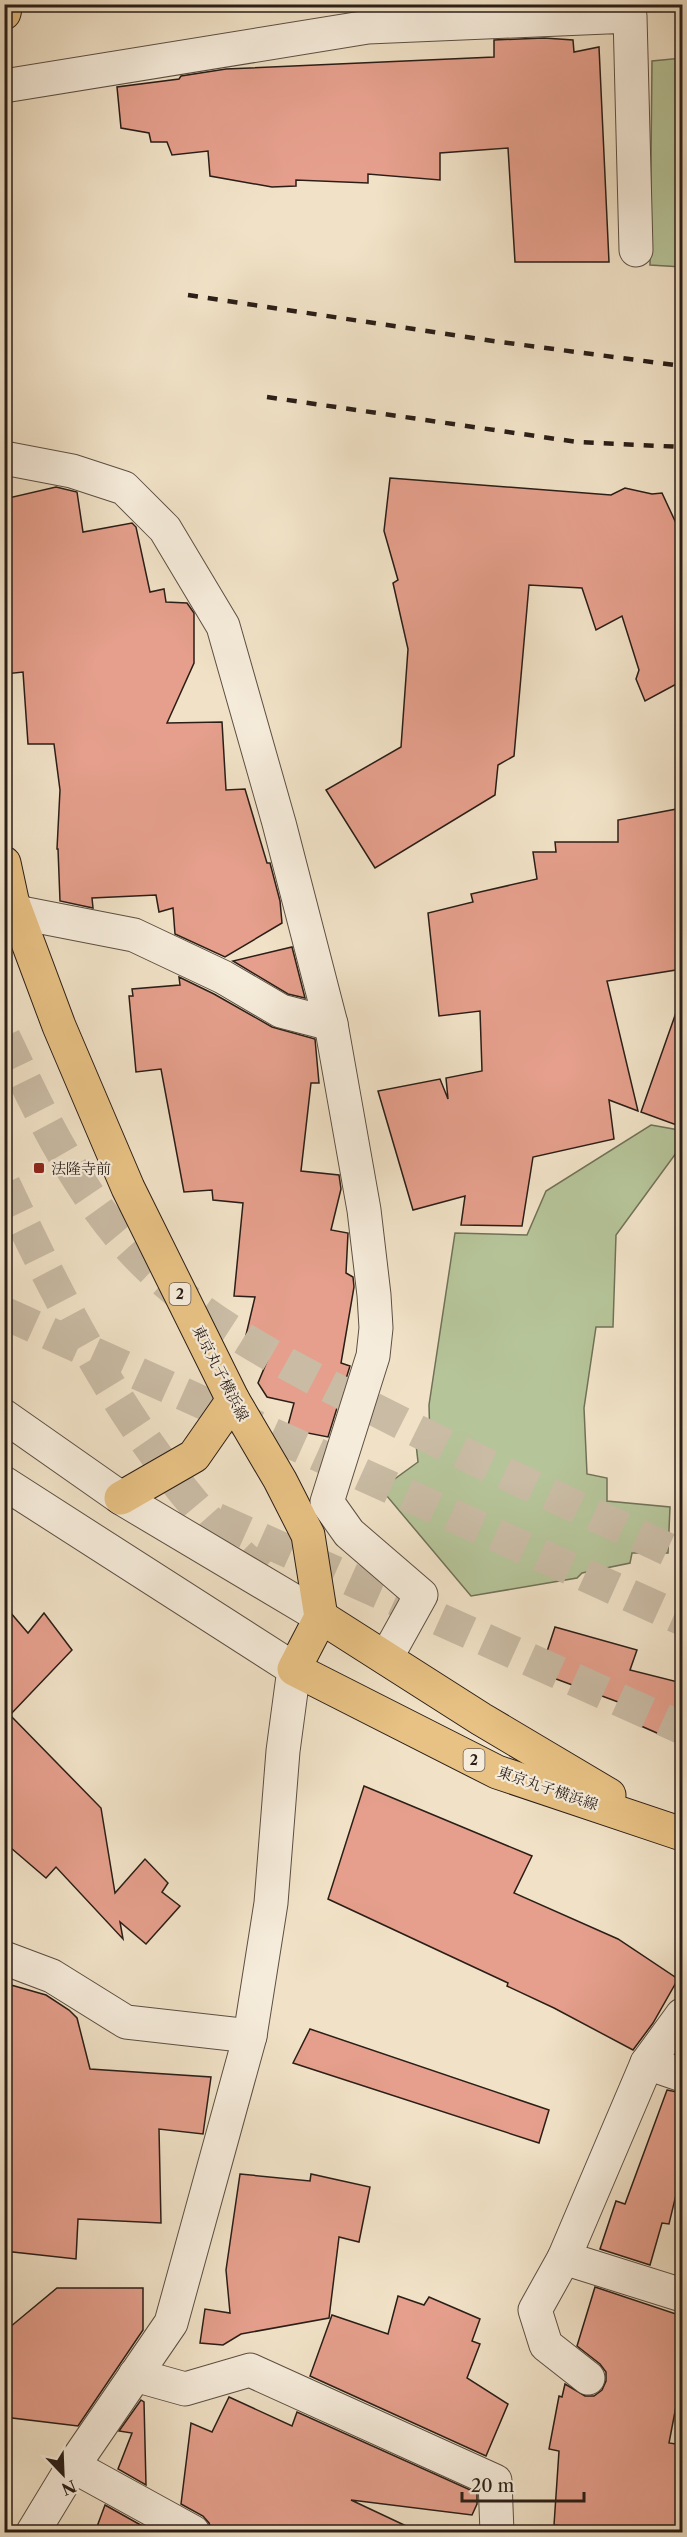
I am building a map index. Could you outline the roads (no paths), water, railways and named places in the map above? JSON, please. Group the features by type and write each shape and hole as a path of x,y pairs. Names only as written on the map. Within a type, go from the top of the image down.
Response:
{"main road":[{"path":"4,13 6,4"},
{"name":"東京丸子横浜線","path":"4,863 16,912 59,1026 128,1188 233,1400 280,1480 308,1535 321,1617 481,1719 674,1831"},
{"path":"121,1498 194,1456 233,1400"},
{"path":"294,1669 321,1617"},
{"name":"東京丸子横浜線","path":"294,1669 497,1772 674,1831"}],"street":[{"path":"4,86 368,27 630,16 636,250"},
{"path":"4,458 72,471 124,488 165,529 223,626 279,823 331,1024 364,1210 376,1328 373,1356 327,1502 349,1533 422,1595 386,1658"},
{"path":"16,912 134,935 223,976 281,1011 331,1024"},
{"path":"4,1416 121,1498 321,1617"},
{"path":"4,1483 294,1669 283,1751 271,1903 250,2036 171,2323 73,2466 33,2532"},
{"path":"4,1958 52,1976 126,2022 250,2036"},
{"path":"588,2378 546,2345 535,2310 564,2258 647,2063 682,2015"},
{"path":"647,2063 682,2075"},
{"path":"564,2258 682,2295"},
{"path":"135,2375 185,2389 250,2370 495,2481 497,2532"},
{"path":"73,2466 193,2532"}],"tunnel":[{"path":"4,1037 53,1136 91,1199 137,1256 186,1299 234,1333 312,1377 443,1444 682,1556"},
{"path":"4,1184 84,1341 145,1440 180,1487 218,1531 260,1573"},
{"path":"4,1313 682,1619"},
{"path":"216,1519 682,1728"}],"railway":[{"path":"188,295 493,341 682,366"},
{"path":"267,397 577,442 682,447"}],"place":[{"name":"法隆寺前","path":"39,1168"}]}
